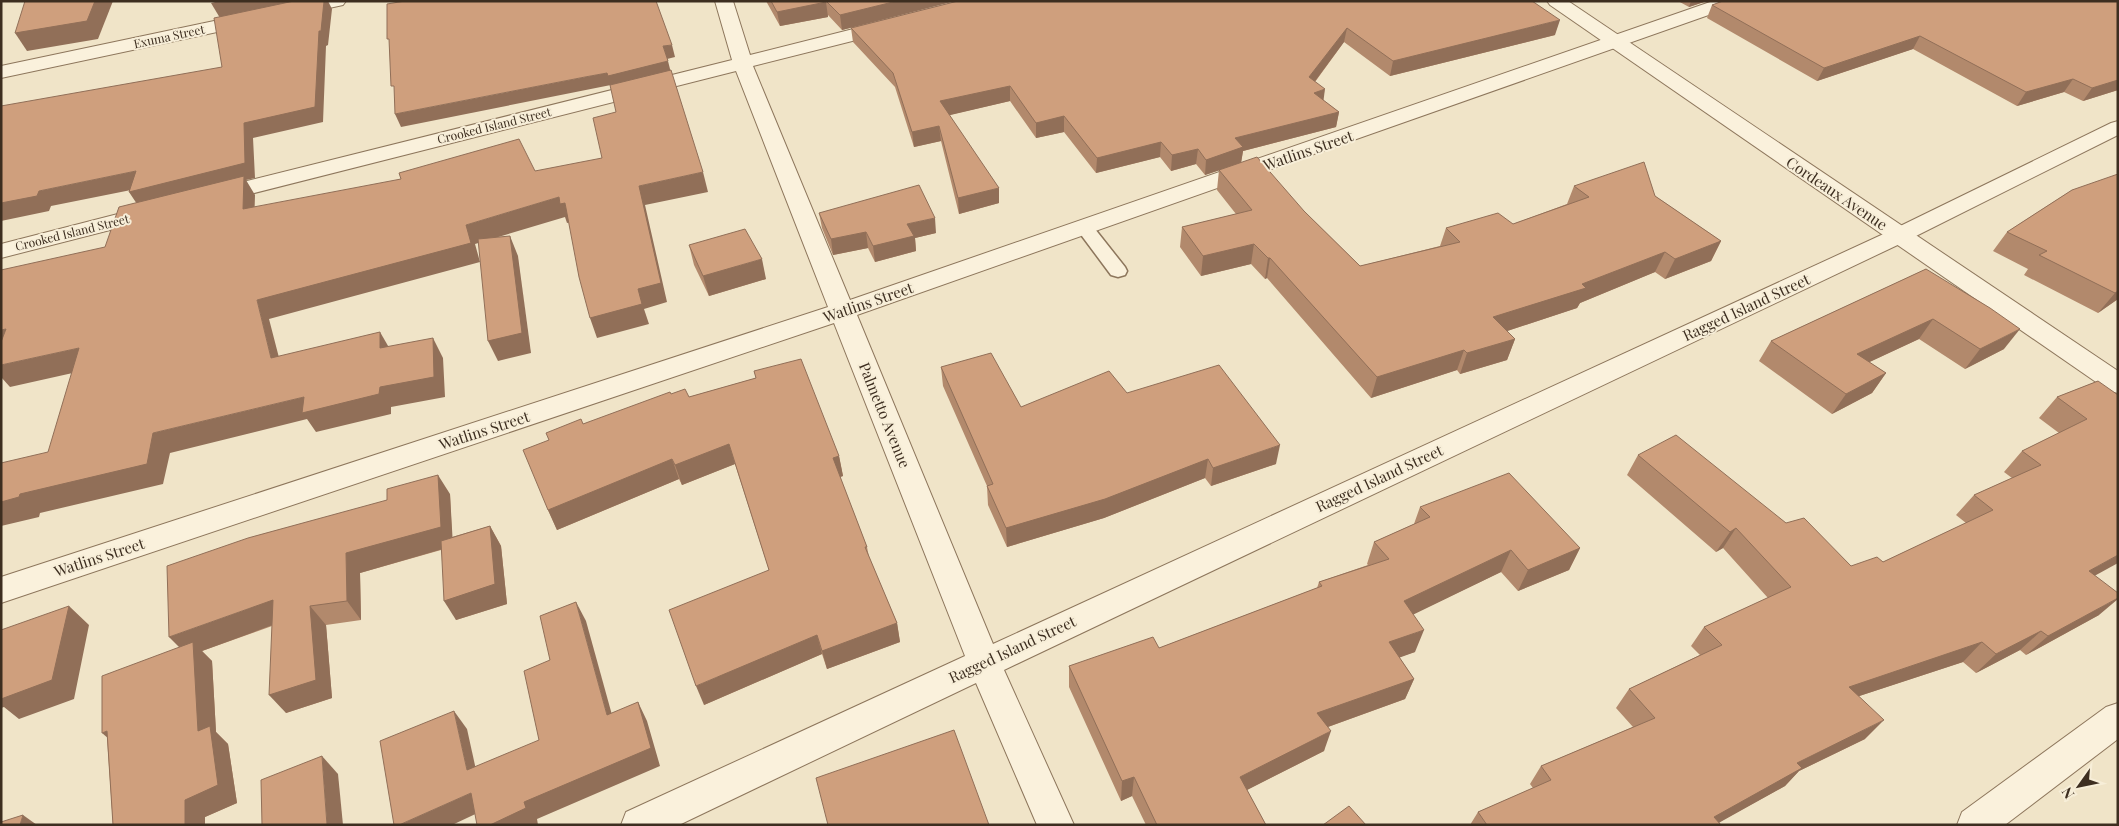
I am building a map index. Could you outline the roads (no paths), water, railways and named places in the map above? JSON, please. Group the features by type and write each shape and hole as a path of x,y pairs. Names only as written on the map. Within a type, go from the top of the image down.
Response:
{"street":[{"name":"Exuma Street","path":"1,72 337,1"},
{"name":"Palmetto Avenue","path":"724,1 742,62 984,663 1056,825"},
{"name":"Cordeaux Avenue","path":"1556,1 1898,236 2118,384"},
{"name":"Watlins Street","path":"1,590 843,312 1731,1"},
{"name":"Crooked Island Street","path":"194,202 912,20"},
{"name":"Ragged Island Street","path":"639,825 1898,236 2118,127"},
{"name":"Crooked Island Street","path":"1,251 165,209"},
{"path":"1975,825 2118,718"}],"lane":[{"path":"1085,228 1118,271"}]}
